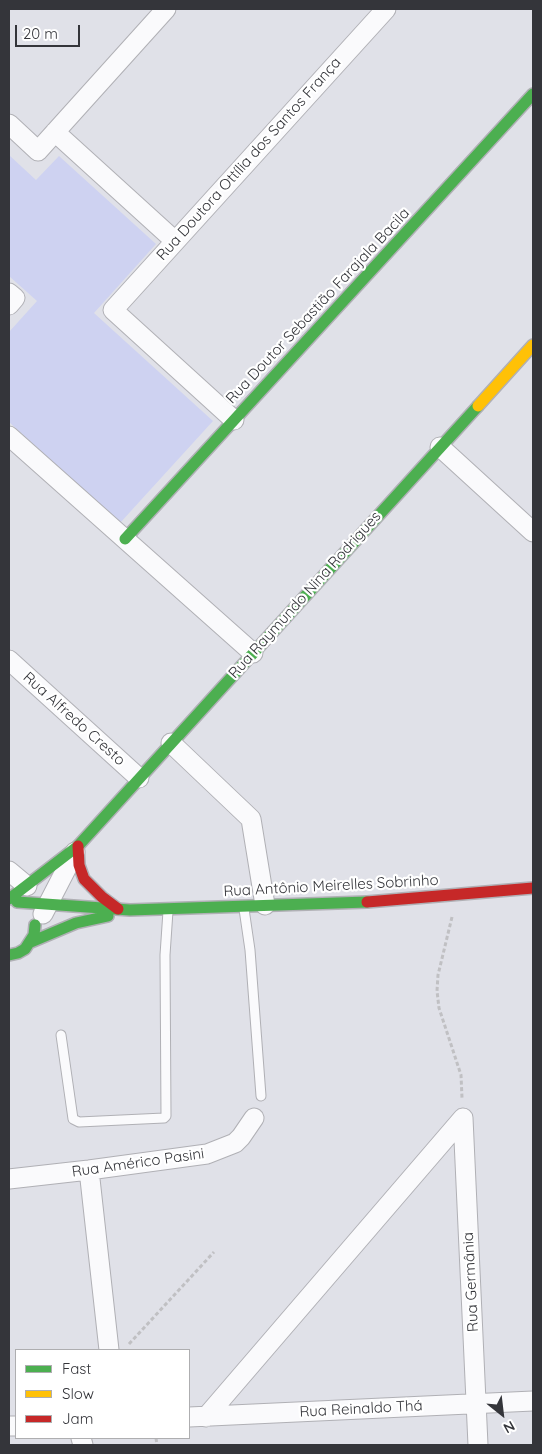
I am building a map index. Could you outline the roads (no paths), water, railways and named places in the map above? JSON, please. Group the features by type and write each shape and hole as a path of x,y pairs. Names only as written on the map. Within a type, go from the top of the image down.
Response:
{"street":[{"path":"9,124 38,151 166,9"},
{"name":"Rua Doutora Ottília dos Santos França","path":"234,420 113,310 386,9"},
{"name":"Rua Doutor Sebastião Farajala Bacila","path":"124,538 533,94"},
{"path":"55,132 175,241"},
{"name":"Rua Raymundo Nina Rodrigues","path":"15,897 78,846 533,345"},
{"path":"9,436 253,653"},
{"path":"440,447 533,532"},
{"name":"Rua Alfredo Cresto","path":"9,660 139,778"},
{"path":"171,743 251,819 265,905"},
{"path":"78,846 84,879 102,898 118,909"},
{"name":"Rua Raymundo Nina Rodrigues","path":"33,935 78,846"},
{"path":"9,871 15,897 30,912 34,920 33,935"},
{"name":"Rua Antônio Meirelles Sobrinho","path":"15,897 48,904 130,910 365,902 533,888"},
{"name":"Rua Antônio Meirelles Sobrinho","path":"9,955 25,949 33,935 130,910"},
{"name":"Rua Américo Pasini","path":"9,1179 207,1154 235,1143 254,1118"},
{"name":"Rua Germânia","path":"197,1417 463,1118 478,1445"},
{"path":"89,1170 109,1349"},
{"name":"Rua Reinaldo Thá","path":"197,1417 533,1401"}],"lane":[{"path":"244,906 250,950 261,1096"},
{"path":"61,1035 73,1120 79,1122 164,1118 166,1116 165,955 169,908"}]}
